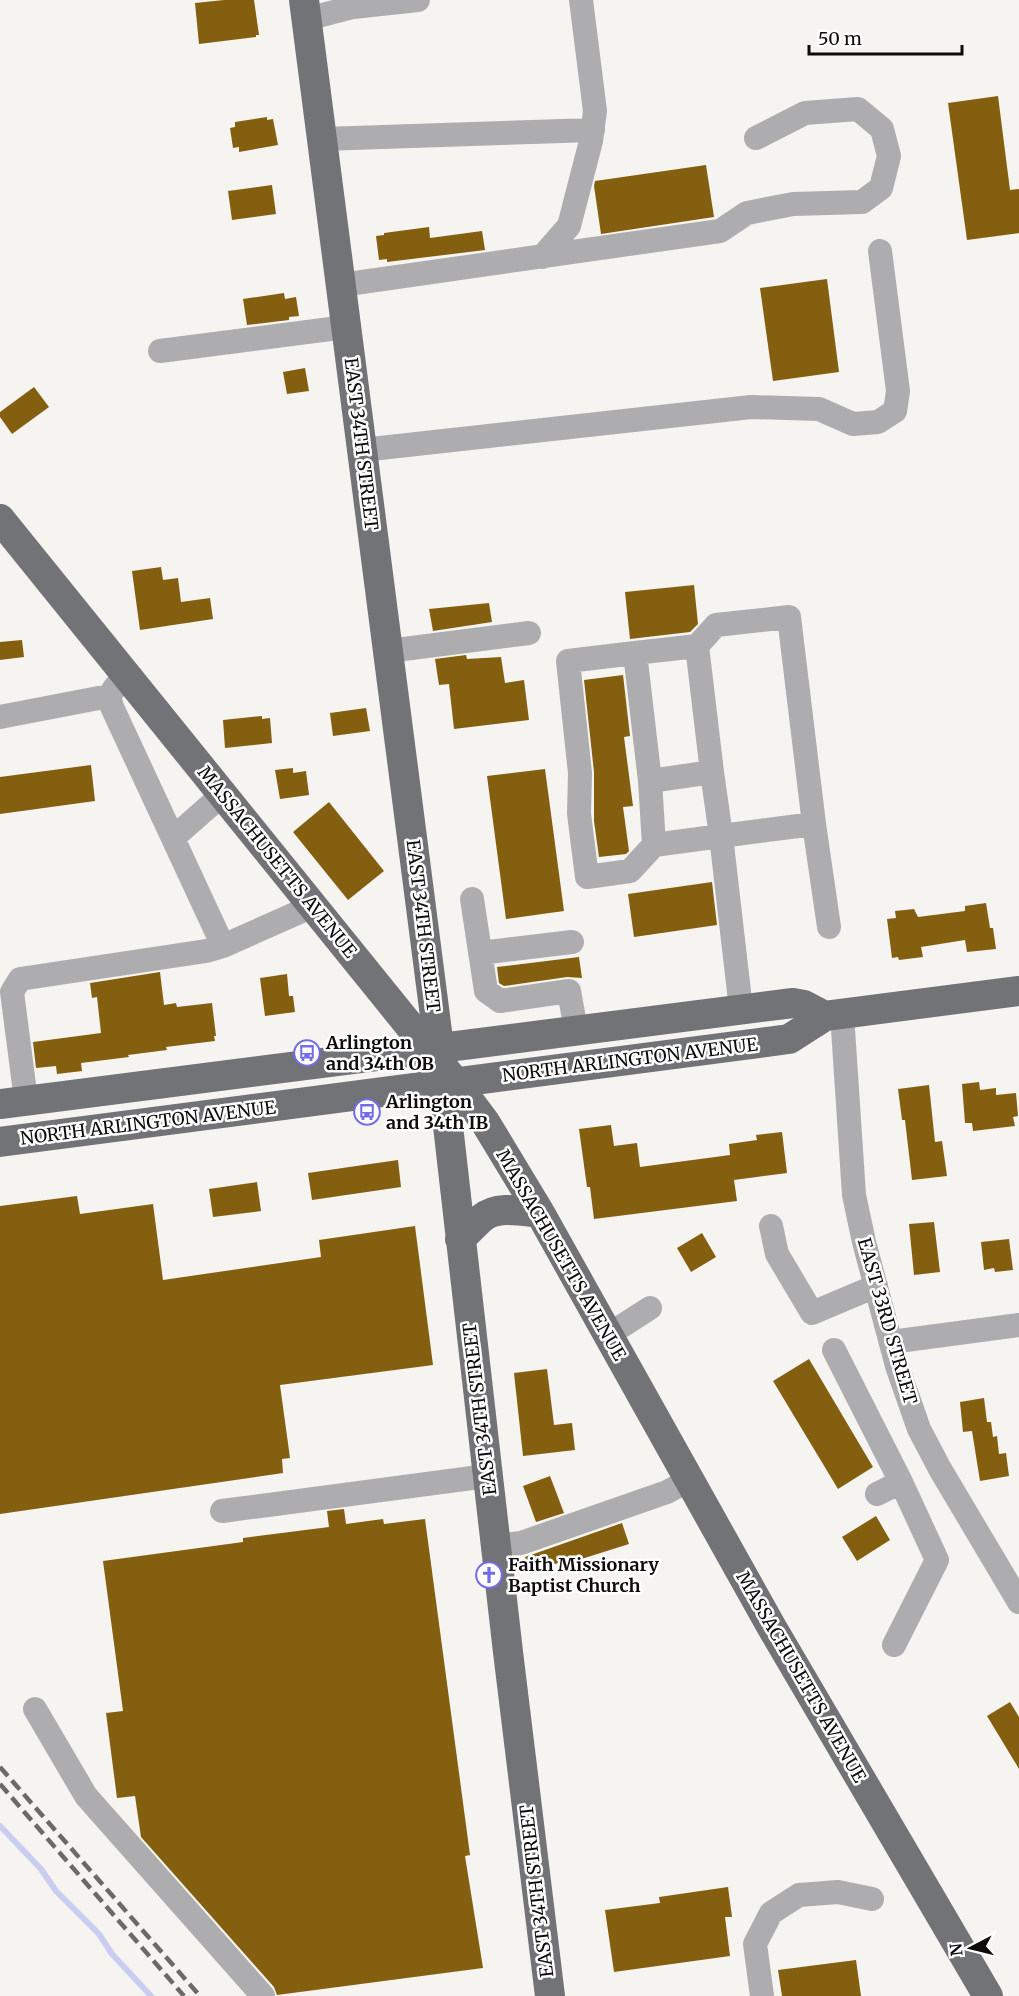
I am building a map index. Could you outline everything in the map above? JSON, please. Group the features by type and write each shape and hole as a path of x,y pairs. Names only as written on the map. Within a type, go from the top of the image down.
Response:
{"main road":[{"name":"EAST 34TH STREET","path":"305,10 440,1066 550,1996"},
{"name":"MASSACHUSETTS AVENUE","path":"0,519 119,687 223,794 485,1122 540,1213 771,1626 988,1996"},
{"name":"NORTH ARLINGTON AVENUE","path":"13,1102 789,1039 834,1015 1019,991"},
{"name":"NORTH ARLINGTON AVENUE","path":"0,1142 440,1066 576,1030 798,1003 834,1015"},
{"path":"460,1239 489,1214 506,1210 540,1213"}],"street":[{"path":"305,10 418,0"},
{"path":"542,257 569,226 593,130 595,111 581,0"},
{"path":"341,285 720,231 747,213 793,204 861,202 881,189 889,156 882,129 858,110 805,113 756,138"},
{"path":"322,140 593,130"},
{"path":"362,450 751,407 819,409 853,424 878,422 895,411 898,392 880,250"},
{"path":"160,351 346,327"},
{"path":"814,824 654,845 630,871 587,877 579,814 580,773 568,661 697,646 716,625 789,617 829,927"},
{"path":"388,651 529,633"},
{"path":"697,646 741,1009"},
{"path":"635,653 650,781 654,845"},
{"path":"0,717 119,687"},
{"path":"119,687 112,707 223,946"},
{"path":"650,781 712,772"},
{"path":"173,838 223,794"},
{"path":"472,899 486,991 500,1000 569,992 576,1030"},
{"path":"13,1102 10,981 206,951 223,946 313,906"},
{"path":"480,953 572,942"},
{"name":"EAST 33RD STREET","path":"834,1015 854,1195 903,1386 920,1429 940,1469 1019,1602"},
{"path":"771,1226 777,1254 812,1313 876,1286"},
{"path":"608,1335 650,1308"},
{"path":"891,1342 1019,1325"},
{"path":"834,1350 901,1482 937,1560 894,1645"},
{"path":"222,1511 488,1476"},
{"path":"496,1546 521,1543 667,1492 689,1480"},
{"path":"878,1494 901,1482"},
{"path":"35,1709 86,1796 263,1996"},
{"path":"762,1996 755,1944 771,1913 799,1895 838,1892 872,1899"}],"building":[{"path":"254,0 259,35 199,44 195,3"},
{"path":"998,96 1010,190 1019,189 1019,233 967,240 948,103"},
{"path":"267,117 267,120 273,119 278,145 239,152 239,147 233,148 230,128 235,127 235,122"},
{"path":"706,165 714,217 601,234 595,181"},
{"path":"272,185 276,214 232,220 228,191"},
{"path":"429,227 430,238 482,231 485,250 387,262 387,259 379,260 376,236"},
{"path":"827,279 839,372 773,381 760,288"},
{"path":"284,293 285,299 296,297 299,316 289,317 289,320 247,325 243,299"},
{"path":"305,368 309,391 287,394 283,372"},
{"path":"34,387 49,407 12,434 0,417 0,412"},
{"path":"161,567 163,580 178,578 181,602 210,598 213,619 140,630 132,571"},
{"path":"694,585 698,624 690,632 630,639 625,592"},
{"path":"489,603 492,622 433,631 429,609"},
{"path":"22,640 24,657 0,660 0,642"},
{"path":"466,655 467,659 501,657 505,683 524,680 529,720 454,729 449,684 439,685 435,659"},
{"path":"623,675 630,736 624,737 633,806 623,807 629,851 626,854 599,857 594,821 594,772 584,680"},
{"path":"366,708 370,731 333,736 330,713"},
{"path":"262,716 262,719 270,718 272,743 225,748 223,720"},
{"path":"91,765 95,801 0,814 0,777"},
{"path":"293,768 293,773 306,771 309,795 280,799 275,770"},
{"path":"545,769 564,911 506,919 487,776"},
{"path":"329,802 384,871 348,900 293,832"},
{"path":"712,882 717,925 634,937 628,894"},
{"path":"986,903 996,949 967,952 965,940 921,947 923,957 899,960 898,957 892,958 887,919 896,918 895,911 914,909 918,917 965,911 965,906"},
{"path":"579,957 582,978 567,977 504,986 499,983 497,967"},
{"path":"160,972 164,1005 176,1003 177,1007 212,1003 215,1041 166,1047 167,1050 81,1063 82,1071 57,1074 56,1066 36,1068 33,1042 101,1033 97,997 92,998 90,983"},
{"path":"287,974 289,996 293,996 295,1012 265,1016 260,978"},
{"path":"979,1082 980,1090 996,1088 996,1095 1016,1093 1018,1116 1013,1117 1015,1126 973,1131 972,1123 965,1123 962,1084"},
{"path":"929,1085 935,1142 942,1141 947,1176 912,1180 905,1120 902,1120 898,1089"},
{"path":"611,1125 614,1146 637,1143 640,1167 730,1155 729,1144 757,1140 756,1135 782,1132 787,1173 734,1180 737,1201 594,1219 579,1129"},
{"path":"398,1160 401,1187 312,1200 308,1173"},
{"path":"257,1182 261,1211 213,1217 209,1189"},
{"path":"77,1196 80,1214 153,1204 163,1280 321,1257 319,1240 415,1226 433,1365 280,1385 290,1458 282,1459 283,1473 0,1514 0,1206"},
{"path":"934,1222 940,1272 914,1275 909,1224"},
{"path":"702,1233 716,1257 691,1272 677,1248"},
{"path":"1009,1239 1013,1270 995,1272 994,1268 984,1270 981,1242"},
{"path":"809,1359 873,1467 838,1489 773,1381"},
{"path":"547,1369 554,1425 572,1423 575,1450 523,1456 514,1373"},
{"path":"984,1398 987,1422 991,1422 993,1437 997,1436 999,1454 1006,1453 1009,1476 980,1481 972,1431 963,1432 960,1402"},
{"path":"550,1476 564,1513 536,1522 523,1486"},
{"path":"344,1509 346,1524 383,1519 384,1524 425,1519 470,1855 465,1856 483,1968 277,1995 274,1987 141,1837 135,1796 117,1798 106,1713 123,1711 103,1561 243,1542 243,1538 329,1527 327,1511"},
{"path":"876,1516 890,1540 857,1561 842,1537"},
{"path":"622,1523 629,1544 530,1572 525,1557"},
{"path":"1010,1702 1019,1717 1019,1769 987,1716"},
{"path":"728,1887 732,1917 725,1917 730,1956 614,1972 605,1910 660,1903 659,1897"},
{"path":"856,1960 861,1996 782,1996 778,1970"}],"waterway":[{"path":"0,1826 41,1869 56,1891 99,1934 112,1954 151,1996"}],"railway":[{"path":"0,1767 200,1996"},
{"path":"0,1784 184,1996"}],"place":[{"name":"Arlington and 34th OB","path":"307,1053"},
{"name":"Arlington and 34th IB","path":"367,1112"},
{"name":"Faith Missionary Baptist Church","path":"489,1575"}]}
